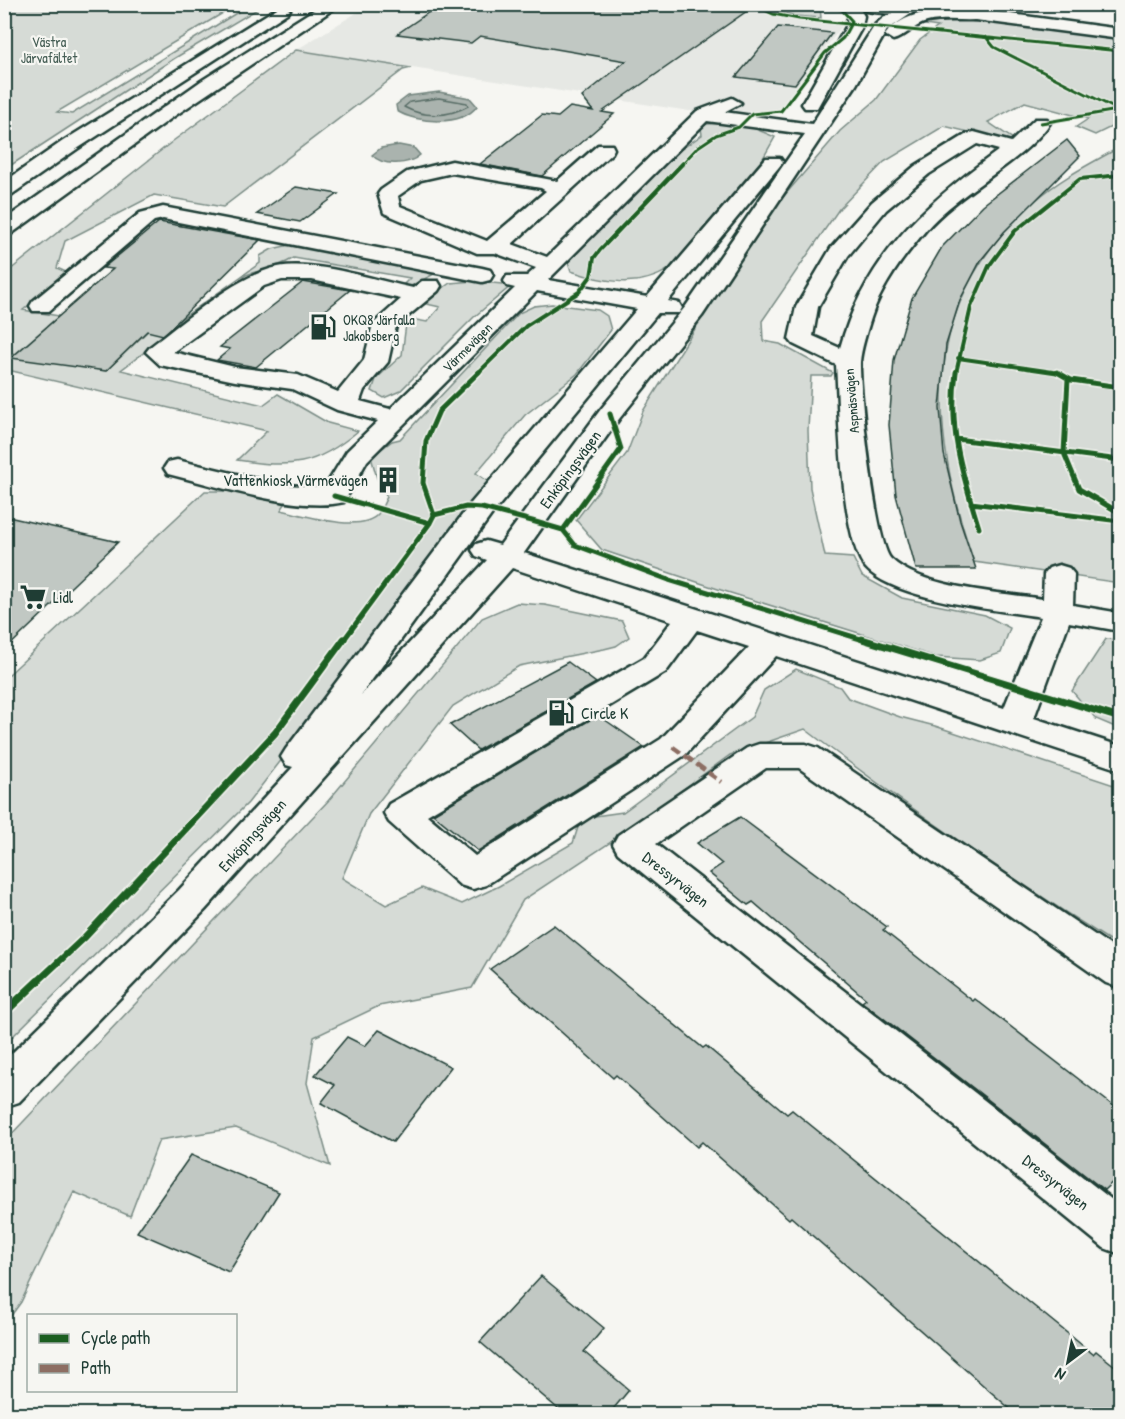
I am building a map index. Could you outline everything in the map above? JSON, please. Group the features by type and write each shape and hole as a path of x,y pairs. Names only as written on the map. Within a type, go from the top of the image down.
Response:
{"main road":[{"path":"4,191 118,114 292,4"},
{"path":"4,230 123,143 230,70 334,4"},
{"name":"Enköpingsvägen","path":"4,1089 192,900 506,557 610,414 694,311 806,129 854,27 856,16 849,4"},
{"path":"857,4 886,9 920,7 983,10 1120,23"},
{"path":"1008,4 1120,23"},
{"name":"Enköpingsvägen","path":"192,900 482,508 781,152 847,86 881,28 888,21 920,7"},
{"path":"847,86 897,30 909,22 983,10 1120,34"},
{"name":"Värmevägen","path":"177,468 283,493 334,496 356,457 549,265 703,115 732,103"},
{"path":"703,115 806,129"},
{"name":"Aspnäsvägen","path":"1041,123 1029,137 958,189 920,224 884,270 860,316 848,361 860,494 867,541 877,563 904,580 942,591 1120,622"},
{"path":"848,361 801,339 807,307 839,253 879,206 922,170 974,138 1014,148"},
{"path":"497,246 605,149"},
{"path":"549,265 497,246 485,248 391,209 388,194 414,176 452,167 546,183 559,190"},
{"path":"41,306 147,217 163,213 482,275 694,311"},
{"path":"395,418 346,405 298,382 235,374 169,360 158,352 256,281 280,273 312,273 417,296"},
{"path":"346,405 352,388 376,362 386,324 425,288 452,276 482,275"},
{"path":"458,541 1120,758"},
{"path":"1015,723 1058,612 1059,574"},
{"path":"691,618 655,665 402,813 473,875 673,747 770,643"},
{"name":"Dressyrvägen","path":"1120,972 806,756 759,756 631,844 1120,1233"}],"shaded area":[{"path":"371,4 742,4 765,13 804,22 843,25 780,108 771,112 689,111 296,50"}],"green space":[{"name":"Västra Järvafältet","path":"5,4 264,5 175,58 5,169","holes":["233,7 238,12 72,114 57,112"]},
{"path":"762,5 814,5 820,7 821,18 795,16"},
{"path":"975,19 1065,30 1120,41 1120,130 1111,127 1095,135 1076,127 1088,119 1025,102 988,122 1013,139 1006,141 944,126 884,162 839,209 762,321 763,341 780,344 833,373 831,376 811,376 808,430 810,488 825,556 853,558 862,576 902,598 985,615 1010,628 1001,653 980,660 936,657 602,550 576,520 627,453 643,411 765,218 840,131 876,100 920,40 938,27 919,24"},
{"path":"296,50 411,68 403,70 223,207 154,195 65,241 57,268 68,273 23,310 59,316 13,356 106,371 150,329 164,331 260,263 260,256 272,249 294,244 436,273 409,287 402,286 410,278 294,258 277,266 246,275 121,370 263,405 278,394 328,423 358,431 329,452 302,462 273,464 237,460 267,431 8,370 5,372 5,274 173,141"},
{"path":"722,123 751,127 775,137 762,160 669,269 646,279 621,282 571,271 568,262 577,251 680,150 702,135 701,128 707,124"},
{"path":"1120,147 1120,583 974,562 959,512 948,463 942,415 944,369 952,324 970,281 998,239 1046,192 1077,171"},
{"path":"473,281 512,285 474,317 400,391 384,398 372,391 376,379 402,355 406,324 411,319 427,322 440,307 422,303 450,283"},
{"path":"552,304 598,310 607,316 611,330 577,374 525,415 476,473 490,483 438,546 352,669 248,803 5,1044 5,678 205,491 231,491 287,501 281,510 317,519 346,523 370,520 381,510 387,497 377,478 371,457 392,441 400,439 519,313 534,306"},
{"path":"517,603 545,605 622,621 629,637 616,646 519,666 453,706 369,814 342,878 386,905 422,888 462,904 499,886 573,843 581,818 623,812 752,717 764,690 796,669 840,687 848,698 900,717 935,726 1120,787 1120,947 960,842 805,729 730,755 608,844 523,900 472,988 379,1006 314,1037 307,1083 330,1166 236,1128 159,1140 130,1216 74,1192 21,1302 5,1324 5,1141 328,801 482,618"},
{"path":"1106,639 1120,640 1120,729 1096,719 1072,691"}],"water":[{"path":"439,92 470,98 477,106 470,113 461,117 438,121 415,118 397,111 396,105 408,96"},
{"path":"399,145 414,148 420,155 403,163 389,163 372,155 381,148"}],"building":[{"path":"441,4 757,4 602,112 614,114 542,176 480,164 542,115 558,117 570,107 593,111 582,97 626,61 480,36 471,43 397,34"},
{"path":"778,27 832,33 795,84 736,77"},
{"path":"1067,140 1080,156 1004,232 981,260 960,300 946,345 940,408 944,454 960,521 976,569 916,569 896,495 889,425 894,360 912,298 942,247 983,205"},
{"path":"296,187 338,194 300,222 257,214"},
{"path":"159,222 260,240 163,335 147,331 106,371 11,358 113,269 103,268"},
{"path":"303,282 350,290 256,367 217,360 230,349 220,347"},
{"name":"Lidl","path":"4,516 118,542 4,651"},
{"path":"568,662 596,683 478,750 450,725"},
{"path":"598,715 644,747 478,851 433,814"},
{"path":"740,817 887,927 883,930 973,1001 975,999 1120,1111 1120,1175 1104,1190 862,1002 866,999 753,902 748,905 709,873 722,864 697,843"},
{"path":"554,925 703,1048 706,1046 787,1114 792,1110 1093,1354 1096,1351 1120,1370 1120,1414 1016,1414 791,1217 789,1219 702,1142 697,1147 616,1075 613,1078 490,969"},
{"path":"379,1030 451,1067 393,1142 321,1103 335,1085 315,1075 347,1037 365,1046"},
{"path":"191,1155 279,1192 229,1272 137,1232"},
{"path":"541,1276 604,1328 584,1352 629,1390 609,1414 564,1414 480,1342"}],"marked path":[{"path":"673,747 721,782"}],"cycle path":[{"path":"751,4 773,14 799,19 1120,51"},
{"path":"4,1013 84,938 275,733 430,523 434,515 423,483 426,441 439,411 526,326 579,292 591,276 594,258 600,250 698,147 716,135 739,127 752,114 781,111 825,53 843,38 852,21 842,10 827,4"},
{"path":"986,37 994,47 1120,111"},
{"path":"1041,123 1118,110"},
{"path":"979,528 959,464 952,404 959,351 971,307 989,266 1015,231 1080,179 1120,175"},
{"path":"958,358 1056,371 1071,380 1120,387"},
{"path":"1068,379 1068,416 1064,453 1079,489 1120,513"},
{"path":"563,530 621,449 610,414"},
{"path":"956,439 1120,460"},
{"path":"334,496 430,523"},
{"path":"971,503 1120,521"},
{"path":"434,515 466,507 482,508 563,530 575,545 669,580 1120,718"}],"place":[{"name":"OKQ8 Järfalla Jakobsberg","path":"323,327"},
{"name":"Vattenkiosk Värmevägen","path":"388,480"},
{"name":"Lidl","path":"33,597"},
{"name":"Circle K","path":"561,713"}]}
